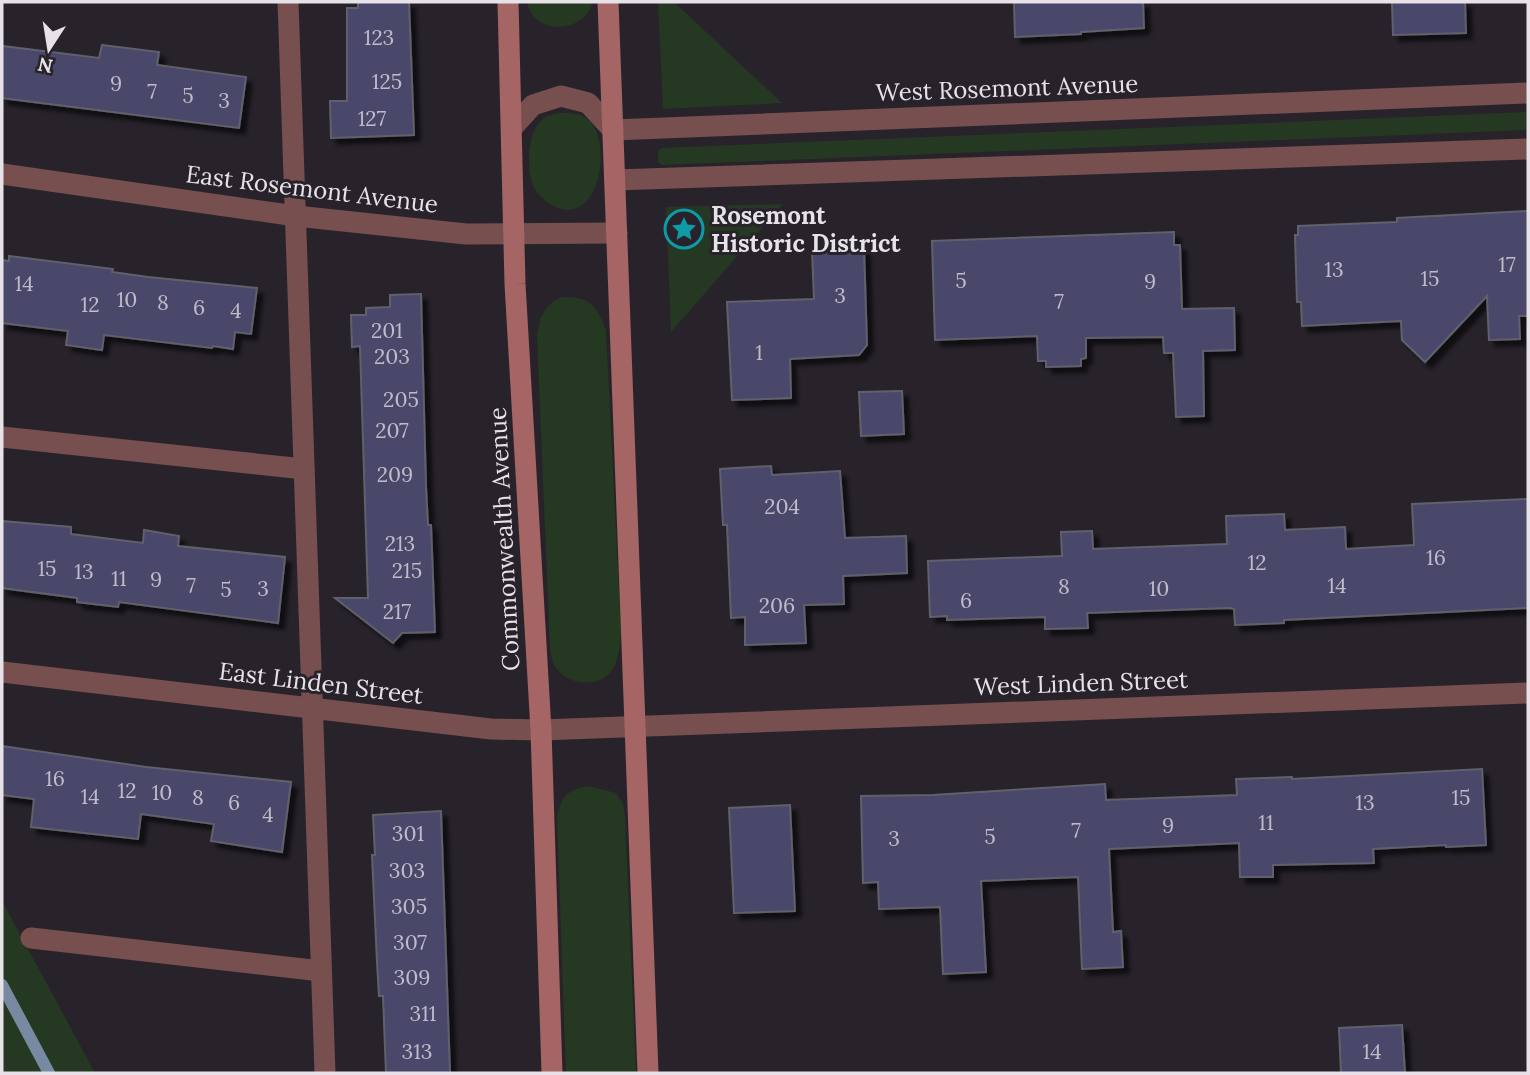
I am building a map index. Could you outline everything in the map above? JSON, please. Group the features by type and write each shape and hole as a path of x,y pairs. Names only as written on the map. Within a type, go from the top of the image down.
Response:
{"street":[{"path":"288,2 325,1073"},
{"name":"Commonwealth Avenue","path":"508,2 514,234 541,730 552,1073"},
{"path":"608,2 648,1073"},
{"name":"West Rosemont Avenue","path":"613,130 1528,93"},
{"path":"512,128 533,105 561,96 588,103 613,130"},
{"path":"615,180 1528,149"},
{"name":"East Rosemont Avenue","path":"2,174 296,216 466,234 617,233"},
{"path":"2,437 304,469"},
{"name":"East Linden Street","path":"2,672 491,729 635,726"},
{"name":"West Linden Street","path":"635,726 1528,694"},
{"path":"32,938 321,971"}],"green space":[{"path":"527,2 593,2 588,13 580,20 559,27 539,21 531,13"},
{"path":"658,2 674,2 782,103 663,109"},
{"path":"1528,112 1528,130 662,165 658,162 661,148"},
{"path":"560,113 577,114 586,118 595,129 600,145 598,180 591,196 581,206 567,210 550,204 538,193 531,179 529,164 530,146 539,123 546,117"},
{"path":"783,204 671,332 666,207"},
{"path":"562,297 579,298 591,304 606,330 621,632 618,655 612,671 602,679 589,682 574,681 562,674 554,664 550,648 537,336 544,313 550,304"},
{"path":"588,786 616,793 623,804 636,1073 566,1073 557,819 565,796"},
{"path":"2,901 95,1073 2,1073"}],"building":[{"path":"358,2 409,2 414,135 331,138 330,101 347,101 347,8 358,8"},
{"path":"1014,2 1143,2 1144,28 1015,37"},
{"path":"1392,2 1465,2 1466,33 1393,35"},
{"path":"102,45 159,52 157,65 246,77 239,128 2,98 2,46 99,58"},
{"path":"1528,211 1528,316 1519,316 1520,339 1489,340 1487,296 1425,362 1402,340 1401,321 1302,326 1301,302 1297,302 1295,235 1298,235 1298,226 1397,222 1397,218"},
{"path":"1174,232 1174,245 1180,245 1182,309 1234,308 1235,350 1203,351 1204,416 1176,417 1173,353 1164,353 1163,337 1086,338 1086,358 1081,359 1081,366 1046,367 1046,361 1038,361 1037,336 935,340 932,241"},
{"path":"864,248 867,345 859,355 790,359 791,398 732,400 727,302 814,299 812,250"},
{"path":"9,256 113,269 112,272 148,277 257,288 251,334 235,332 233,349 104,335 102,350 66,345 68,331 2,323 2,260 9,261"},
{"path":"421,294 426,487 428,525 431,525 435,632 402,633 393,643 335,598 368,598 360,346 352,347 351,315 366,315 366,308 390,307 390,295"},
{"path":"902,391 904,434 861,436 859,392"},
{"path":"771,466 772,475 840,471 845,538 906,536 907,573 843,576 844,604 804,605 806,643 745,645 745,617 731,618 727,525 723,525 720,469"},
{"path":"1528,499 1528,608 1284,620 1284,623 1235,625 1234,609 1229,608 1087,613 1088,628 1045,629 1045,617 947,620 947,616 930,617 928,561 1062,556 1061,532 1092,531 1093,549 1227,544 1226,516 1284,514 1285,530 1345,527 1346,549 1414,545 1412,504"},
{"path":"2,521 71,527 71,534 143,543 144,530 179,536 178,546 285,557 278,623 119,602 118,607 77,602 77,598 2,588"},
{"path":"2,746 146,767 291,782 282,852 211,841 214,824 141,814 138,839 31,827 34,799 2,795"},
{"path":"1482,769 1486,845 1373,849 1374,863 1273,865 1273,877 1240,877 1239,843 1109,849 1113,932 1121,931 1123,967 1082,969 1078,877 981,881 986,972 943,974 940,907 879,909 878,882 863,883 861,796 933,795 1105,784 1106,800 1237,795 1236,779 1292,779"},
{"path":"790,805 795,911 734,913 729,808"},
{"path":"441,811 450,1073 386,1073 383,996 379,996 377,962 373,815"},
{"path":"1402,1025 1405,1073 1341,1073 1339,1028"}],"waterway":[{"path":"2,985 49,1073"}],"place":[{"name":"Rosemont Historic District","path":"684,229"}]}
